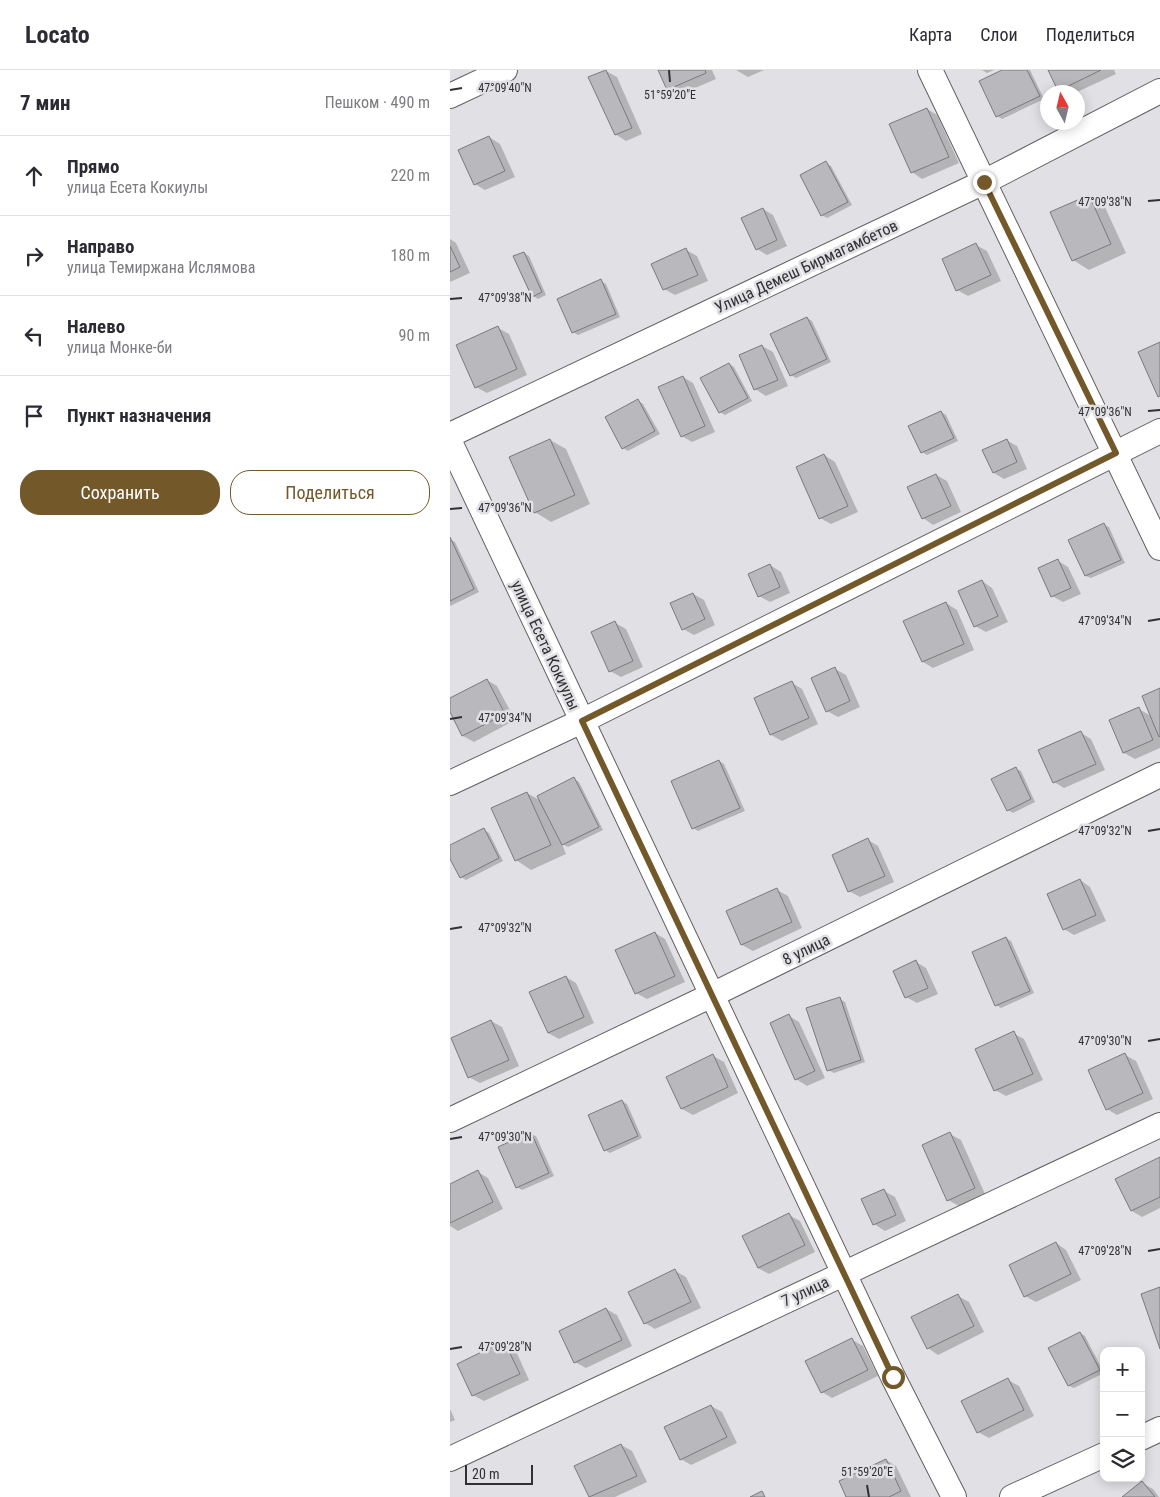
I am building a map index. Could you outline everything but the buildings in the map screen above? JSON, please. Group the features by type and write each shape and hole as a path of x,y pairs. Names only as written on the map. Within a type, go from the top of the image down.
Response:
{"street":[{"path":"450,96 505,70"},
{"path":"930,70 1116,453 1160,548"},
{"name":"Улица Демеш Бирмагамбетов","path":"450,435 984,182 1160,91"},
{"path":"450,783 582,721 1160,431"},
{"name":"улица Есета Кокиулы","path":"450,442 844,1273 954,1497"},
{"name":"8 улица","path":"450,1120 712,995 1160,775"},
{"name":"7 улица","path":"450,1459 1160,1124"},
{"path":"1143,1437 1160,1430"},
{"path":"1012,1497 1100,1457"}],"route":[{"path":"893,1377 582,721 1116,453 984,182"}]}
